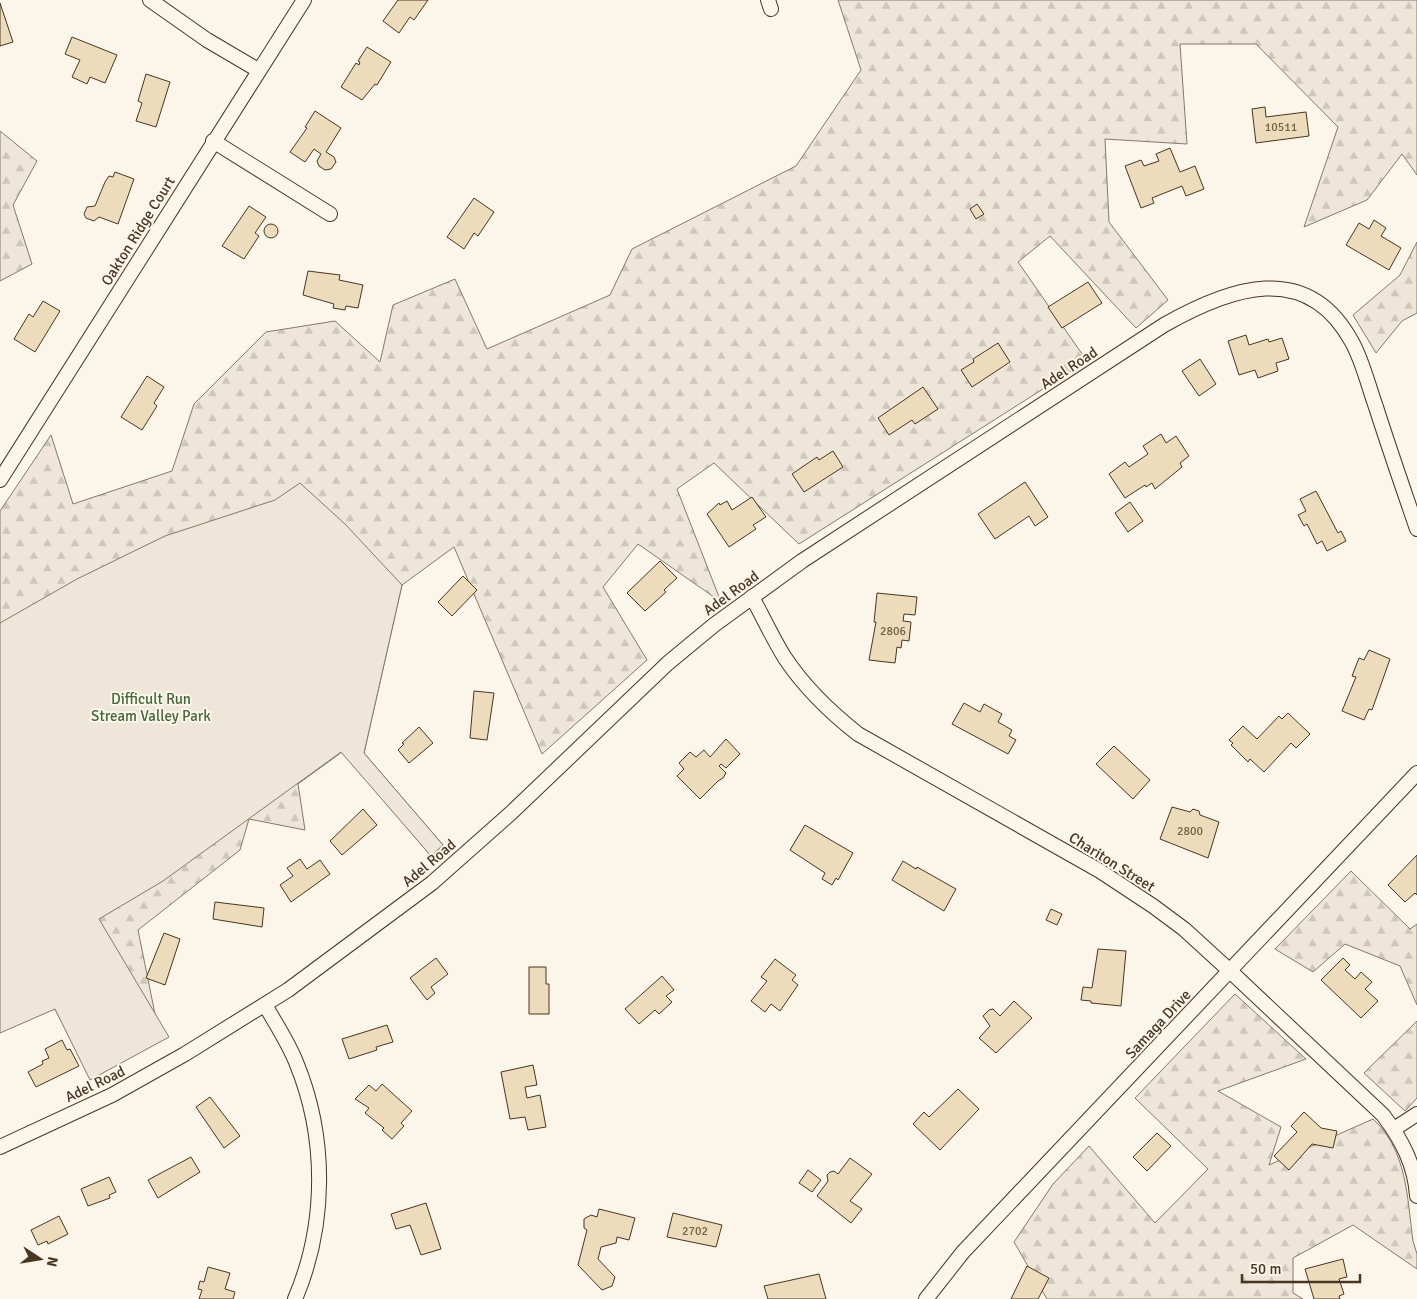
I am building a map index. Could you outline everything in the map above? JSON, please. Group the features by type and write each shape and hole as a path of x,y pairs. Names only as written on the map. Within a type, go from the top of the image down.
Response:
{"street":[{"path":"150,0 207,40 258,70"},
{"name":"Oakton Ridge Court","path":"0,480 4,464 304,0"},
{"path":"213,141 330,214"},
{"name":"Adel Road","path":"0,1147 112,1095 185,1054 265,1005 311,974 432,883 511,813 668,663 752,597 818,550 1164,325 1218,298 1251,289 1276,288 1301,294 1331,314 1343,327 1360,361 1417,529"},
{"name":"Chariton Street","path":"752,597 786,659 813,695 858,734 1100,871 1184,929 1230,970 1383,1116 1394,1129 1413,1167 1417,1196"},
{"name":"Samaga Drive","path":"926,1299 962,1252 1417,774"},
{"path":"265,1005 296,1060 306,1087 314,1122 319,1158 320,1190 317,1219 310,1255 295,1299"},
{"path":"1394,1129 1417,1114"}],"green space":[{"path":"838,0 1417,0 1417,175 1402,154 1367,200 1304,227 1338,127 1256,44 1180,44 1187,144 1105,139 1109,222 1168,300 1136,328 1050,236 1018,262 1087,361 799,544 714,463 677,489 721,602 638,544 603,587 647,660 542,754 454,547 402,585 364,753 443,845 431,856 342,752 298,784 305,830 249,819 240,850 138,930 155,1014 71,1040 55,1009 0,1024 0,511 51,435 73,504 172,471 194,404 266,332 335,321 380,362 393,305 455,279 487,349 610,295 632,249 796,166 861,70"},
{"path":"0,131 37,161 13,205 32,264 0,281"},
{"path":"1417,242 1417,313 1402,321 1376,353 1353,315 1400,275"},
{"name":"Difficult Run Stream Valley Park","path":"300,483 345,524 402,585 364,753 443,845 431,856 341,752 163,881 99,919 169,1037 90,1080 55,1009 0,1033 0,623 77,579 165,536 275,500"},
{"path":"1351,871 1410,929 1417,924 1417,1005 1400,966 1345,944 1313,972 1275,949"},
{"path":"1235,994 1306,1059 1218,1091 1281,1127 1269,1165 1373,1119 1393,1145 1404,1175 1413,1241 1417,1254 1417,1269 1353,1225 1293,1258 1293,1293 1303,1299 1047,1299 1014,1242 1053,1184 1089,1146 1155,1223 1208,1169 1135,1098"},
{"path":"1417,1021 1417,1098 1405,1111 1364,1073"}],"building":[{"path":"398,0 428,0 414,20 410,17 399,33 383,21"},
{"path":"0,3 13,42 0,46"},
{"path":"72,37 117,55 105,83 90,77 87,84 72,77 80,60 65,54"},
{"path":"367,47 391,62 377,85 375,84 362,100 341,87 356,63 359,65 360,62 358,61"},
{"path":"146,74 170,82 156,127 136,121 142,103 138,101"},
{"path":"1265,107 1266,117 1306,112 1309,136 1256,143 1252,109"},
{"path":"315,111 341,128 326,152 334,157 336,162 331,169 325,170 319,166 317,161 321,154 314,149 305,162 290,152 307,128 305,127"},
{"path":"1170,148 1180,172 1195,166 1204,189 1186,196 1182,186 1152,198 1154,203 1141,208 1125,166 1141,160 1144,166 1159,161 1156,154"},
{"path":"115,172 134,179 118,224 99,217 94,221 86,218 84,214 87,207 95,206 105,182 109,176 113,177"},
{"path":"474,198 494,212 478,236 474,233 464,249 447,237"},
{"path":"977,204 984,214 976,219 970,209"},
{"path":"249,206 266,217 255,233 259,236 244,259 222,246"},
{"path":"1374,220 1386,228 1381,236 1401,248 1389,270 1346,245 1359,223 1369,229"},
{"path":"268,224 274,224 278,231 274,238 268,238 264,234 264,228"},
{"path":"308,271 340,275 339,280 363,285 358,308 346,306 345,310 333,308 334,304 303,295"},
{"path":"1088,282 1102,303 1062,328 1048,307"},
{"path":"43,301 60,311 35,352 14,339 29,314 33,317"},
{"path":"1246,335 1249,345 1268,339 1269,342 1282,338 1289,359 1276,363 1278,371 1258,378 1255,370 1239,375 1228,341"},
{"path":"998,343 1010,362 972,387 961,370 974,362 973,359"},
{"path":"1200,359 1216,384 1199,396 1182,371"},
{"path":"147,376 164,387 154,403 157,406 142,430 121,417"},
{"path":"923,387 938,409 915,424 912,420 889,435 878,418"},
{"path":"1161,434 1166,443 1176,436 1189,456 1180,463 1182,467 1155,489 1152,483 1146,487 1145,485 1125,498 1109,474 1125,462 1129,467 1148,454 1143,446"},
{"path":"833,451 843,467 804,492 792,474 817,457 819,460"},
{"path":"1025,482 1048,517 1035,526 1029,516 995,539 978,514"},
{"path":"1316,491 1338,533 1341,531 1346,541 1327,551 1322,541 1317,544 1307,524 1304,526 1298,515 1306,511 1300,499"},
{"path":"752,497 766,517 753,525 756,529 729,547 707,514 719,503 720,505 727,501 732,510"},
{"path":"1130,502 1143,521 1128,532 1115,513"},
{"path":"660,561 677,578 664,590 666,592 645,611 627,593"},
{"path":"463,576 477,590 452,616 438,602"},
{"path":"877,593 917,597 915,615 904,614 903,621 911,622 909,641 902,640 901,648 897,647 895,663 869,660 876,622 874,622"},
{"path":"1369,650 1390,659 1372,710 1369,709 1364,720 1342,711 1356,677 1352,676 1359,658 1364,660"},
{"path":"474,691 494,693 487,740 470,738"},
{"path":"964,703 980,712 984,704 1002,714 998,722 1012,730 1009,736 1016,740 1008,754 952,724"},
{"path":"1288,713 1310,734 1296,748 1291,743 1264,772 1250,759 1248,762 1231,745 1233,743 1229,740 1243,726 1257,739 1279,716 1282,719"},
{"path":"419,727 433,743 409,763 398,750 404,744 402,743"},
{"path":"726,739 740,754 726,768 721,764 719,766 726,773 700,799 677,776 684,769 679,763 690,752 696,757 704,750 710,757"},
{"path":"1114,746 1150,780 1133,799 1096,764"},
{"path":"1172,807 1190,812 1193,809 1199,811 1200,815 1219,822 1208,858 1160,839"},
{"path":"363,809 377,825 342,855 330,841"},
{"path":"805,825 853,853 838,880 836,878 832,885 822,879 825,873 790,850"},
{"path":"1417,855 1417,895 1415,893 1405,902 1388,885"},
{"path":"300,859 307,869 320,860 330,874 291,902 280,885 293,876 287,868"},
{"path":"903,861 956,889 944,911 892,880"},
{"path":"215,902 264,908 262,927 213,919"},
{"path":"1051,909 1062,914 1057,925 1046,920"},
{"path":"164,933 180,939 165,985 146,978"},
{"path":"1098,949 1126,951 1121,1006 1081,1000 1083,987 1092,988"},
{"path":"436,958 448,974 431,987 435,993 427,1000 410,978"},
{"path":"1343,958 1350,965 1345,970 1355,979 1361,972 1372,982 1365,989 1378,1001 1361,1018 1321,980"},
{"path":"775,959 796,975 792,980 798,985 780,1011 771,1004 765,1012 751,1001 767,981 761,977"},
{"path":"529,967 546,967 546,984 549,984 549,1014 529,1014"},
{"path":"662,976 674,990 666,996 672,1002 659,1014 655,1010 639,1024 625,1009"},
{"path":"1014,1001 1032,1018 996,1053 979,1038 990,1026 983,1016 993,1009 1000,1016"},
{"path":"387,1025 393,1042 376,1047 377,1050 349,1059 342,1039"},
{"path":"62,1040 67,1050 70,1049 79,1066 36,1087 28,1072 43,1064 42,1061 49,1058 45,1049"},
{"path":"533,1065 537,1085 525,1087 527,1098 540,1095 546,1127 528,1130 525,1117 510,1119 501,1072"},
{"path":"382,1084 412,1111 401,1123 404,1126 392,1139 382,1130 384,1128 365,1113 369,1108 355,1099 369,1085 376,1091"},
{"path":"958,1089 979,1109 940,1150 913,1124 924,1112 929,1117"},
{"path":"210,1097 240,1136 224,1148 196,1107"},
{"path":"1304,1112 1321,1128 1337,1131 1333,1148 1312,1144 1289,1170 1274,1156 1297,1132 1291,1126"},
{"path":"1157,1133 1171,1146 1147,1171 1133,1157"},
{"path":"191,1157 200,1172 158,1198 148,1180"},
{"path":"850,1158 872,1174 850,1201 862,1209 851,1223 817,1196 828,1181 827,1175 834,1171 838,1174"},
{"path":"808,1170 821,1180 812,1192 799,1183"},
{"path":"109,1177 116,1192 109,1195 110,1198 88,1206 81,1189"},
{"path":"426,1203 441,1249 421,1255 410,1225 396,1229 391,1214"},
{"path":"599,1209 635,1218 629,1240 617,1237 616,1243 601,1247 598,1259 615,1277 612,1286 602,1290 578,1265 587,1230 584,1228 584,1219 591,1215 597,1217"},
{"path":"673,1213 722,1225 716,1247 667,1237"},
{"path":"59,1216 68,1234 48,1244 47,1241 38,1245 31,1230"},
{"path":"1343,1259 1347,1277 1339,1279 1344,1294 1339,1296 1340,1299 1314,1299 1305,1269"},
{"path":"1027,1266 1049,1278 1038,1299 1011,1299"},
{"path":"208,1267 230,1273 225,1289 235,1292 233,1299 199,1299 202,1290 198,1289 200,1281 204,1282"},
{"path":"819,1274 826,1299 768,1299 764,1286"}]}
